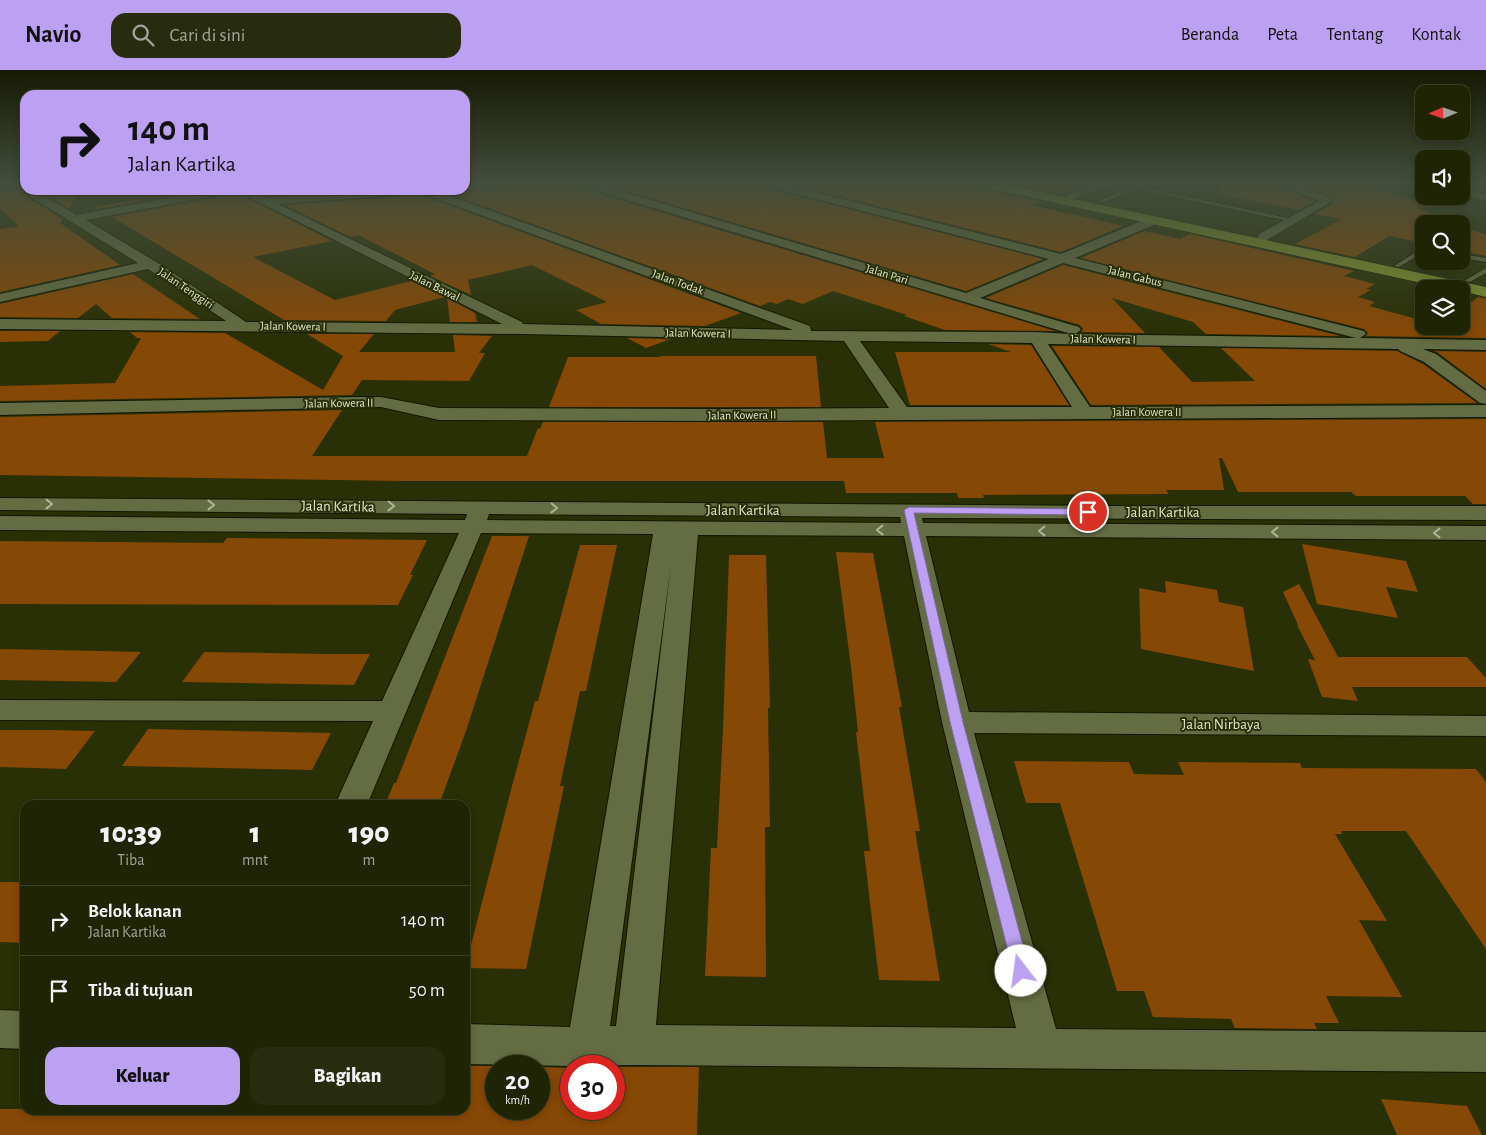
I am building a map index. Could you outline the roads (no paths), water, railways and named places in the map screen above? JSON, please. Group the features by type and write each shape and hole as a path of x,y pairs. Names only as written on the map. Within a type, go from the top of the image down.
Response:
{"highway":[{"path":"1218,234 1486,292"},
{"path":"1248,234 1463,280"},
{"path":"1470,281 1486,285"}],"street":[{"name":"Jalan Tenggiri","path":"98,234 150,264 241,326"},
{"name":"Jalan Bawal","path":"329,234 522,329"},
{"name":"Jalan Todak","path":"542,234 820,335"},
{"name":"Jalan Pari","path":"753,234 1104,339"},
{"name":"Jalan Gabus","path":"969,234 1396,344 1430,358 1486,399"},
{"path":"967,298 1121,234"},
{"path":"1263,237 1269,234"},
{"path":"0,298 150,264"},
{"name":"Jalan Kowera I","path":"0,324 522,329 1396,344"},
{"path":"848,335 902,412"},
{"path":"1036,337 1084,412"},
{"path":"1396,344 1486,345"},
{"name":"Jalan Kowera II","path":"0,409 381,402 439,414 724,415 902,412 1486,411"},
{"name":"Jalan Kartika","path":"0,504 477,517 676,529 911,520 1486,513"},
{"name":"Jalan Kartika","path":"0,523 477,517 626,510 1319,532 1486,533"},
{"path":"1307,514 1319,532"},
{"path":"353,800 477,517"},
{"path":"911,520 957,722 1041,1048"},
{"path":"634,1045 676,529"},
{"path":"587,1047 676,529"},
{"path":"0,710 392,711"},
{"name":"Jalan Nirbaya","path":"957,722 1486,726"},
{"path":"0,1029 20,1030"},
{"path":"470,1044 587,1047 634,1045 1486,1052"}],"lane":[{"path":"1397,266 1415,255"},
{"path":"1470,257 1486,260"},
{"path":"1470,280 1486,270"}]}
